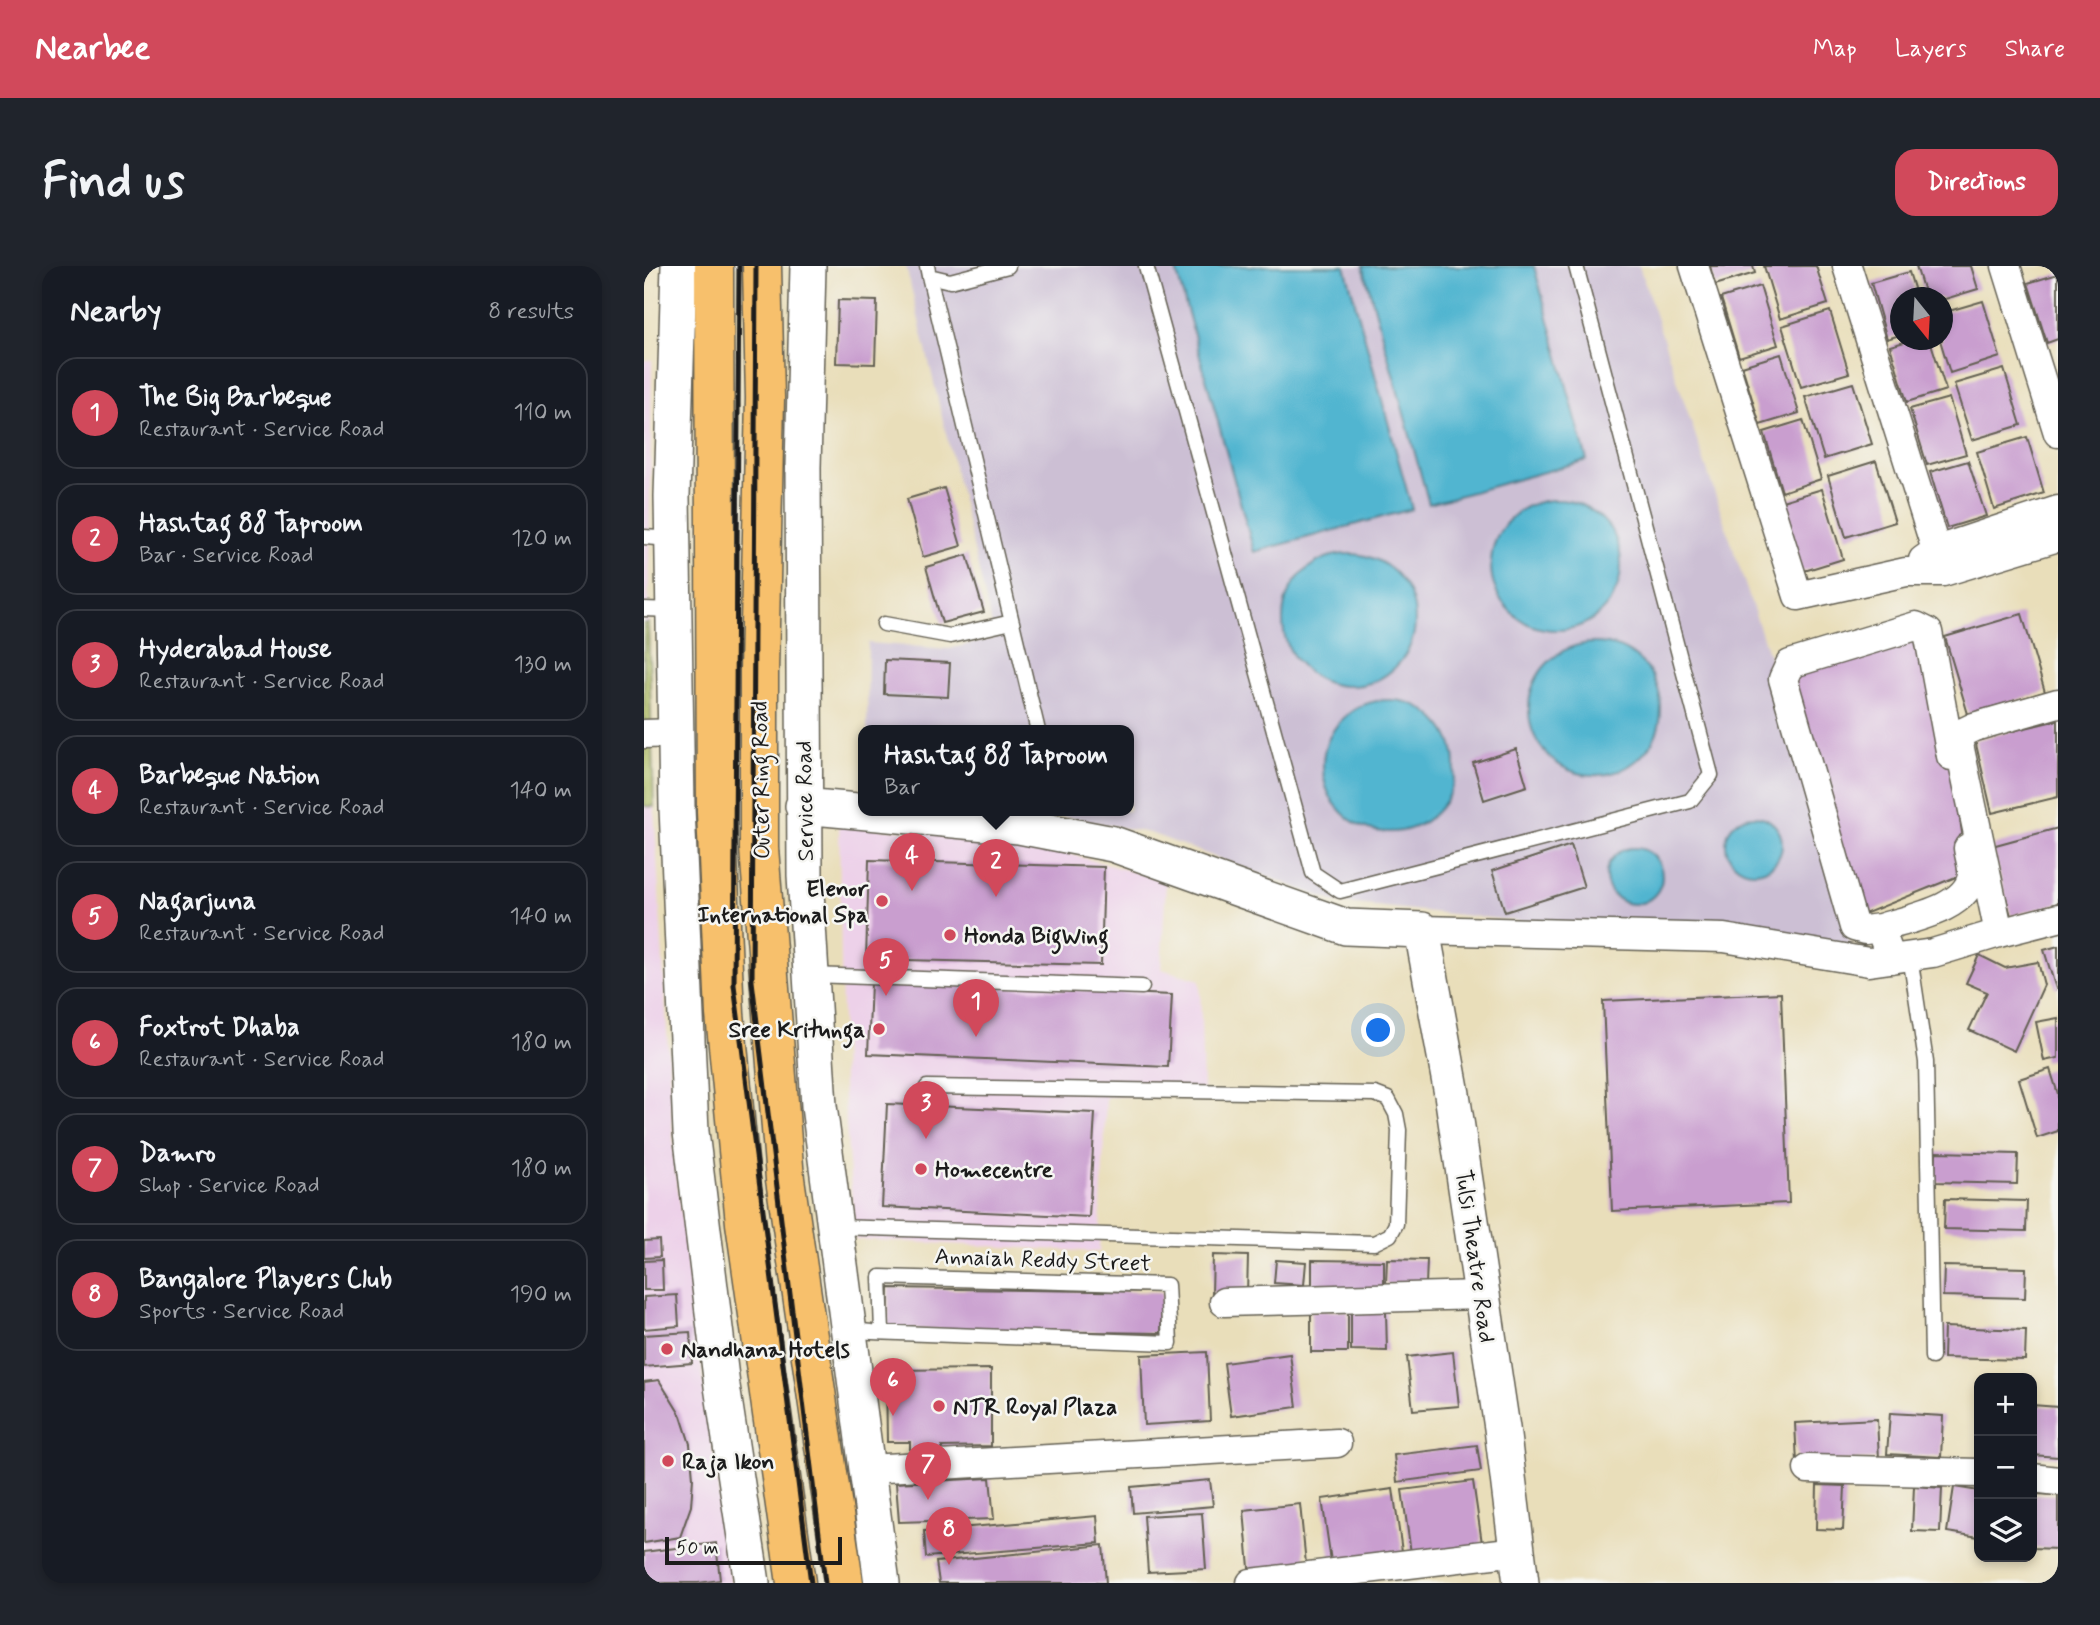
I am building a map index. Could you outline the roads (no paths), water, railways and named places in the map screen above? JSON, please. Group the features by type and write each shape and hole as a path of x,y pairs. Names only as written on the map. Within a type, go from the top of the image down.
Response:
{"highway":[{"name":"Outer Ring Road","path":"714,266 716,812 725,1014 745,1223 796,1583"},
{"name":"Outer Ring Road","path":"762,266 765,398 759,848 785,1179 844,1583"}],"street":[{"path":"679,266 658,538 660,733 691,1132 722,1386 752,1583"},
{"name":"Service Road","path":"808,266 803,467 803,806 811,975 819,1106 882,1583"},
{"path":"1694,266 1798,596 1906,572 1940,561 2058,510"},
{"path":"1847,266 1940,561"},
{"path":"2006,266 2058,433"},
{"path":"1940,561 2058,537"},
{"path":"1916,626 1928,632 1973,874 1968,889 1952,904 1880,928 1865,930 1854,927 1783,679 1790,664 1916,626"},
{"path":"2000,933 1957,735 1974,727 2058,703"},
{"path":"803,806 858,811"},
{"path":"911,816 1019,826 1113,844 1346,927 1724,938 1869,962 1933,953 2058,918"},
{"path":"1880,928 1900,957"},
{"name":"Tulsi Theatre Road","path":"1422,930 1452,1094 1502,1428 1519,1567"},
{"path":"1224,1302 1481,1295"},
{"path":"867,1469 1337,1443"},
{"path":"1808,1469 1974,1473"},
{"path":"2037,1479 2058,1481"},
{"path":"1251,1583 1519,1567"}],"lane":[{"path":"928,271 950,281 1008,266"},
{"path":"1146,266 1313,873 1340,891 1690,801 1711,775 1576,266"},
{"path":"928,271 1037,725"},
{"path":"884,624 950,636 1012,622"},
{"path":"1900,957 1926,1062 1932,1357"},
{"path":"811,975 1000,986 1142,988"},
{"path":"834,1227 1374,1242 1390,1235 1395,1224 1399,1130 1396,1114 1388,1099 1375,1094 927,1087"},
{"name":"Annaiah Reddy Street","path":"848,1330 882,1332 1170,1343 1167,1285 880,1277 882,1332"}],"water":[{"path":"1175,266 1345,266 1412,509 1254,552"},
{"path":"1363,266 1534,266 1587,460 1429,504"},
{"path":"1556,500 1581,505 1602,519 1616,540 1621,565 1616,590 1602,611 1581,625 1556,630 1531,625 1510,611 1496,590 1491,565 1496,540 1510,519 1531,505"},
{"path":"1349,554 1374,559 1395,574 1410,595 1415,620 1410,645 1395,666 1374,681 1349,686 1324,681 1303,666 1288,645 1283,620 1288,595 1303,574 1324,559"},
{"path":"1595,643 1620,648 1641,663 1656,684 1661,709 1656,734 1641,755 1620,770 1595,775 1570,770 1549,755 1534,734 1529,709 1534,684 1549,663 1570,648"},
{"path":"1389,700 1414,705 1435,720 1450,741 1455,766 1450,791 1435,812 1414,827 1389,832 1364,827 1343,812 1328,791 1323,766 1328,741 1343,720 1364,705"},
{"path":"1754,816 1765,818 1774,824 1780,833 1780,855 1774,864 1765,870 1754,872 1743,870 1734,864 1728,855 1726,844 1728,833 1734,824 1743,818"},
{"path":"1634,848 1645,850 1654,856 1660,865 1660,887 1654,896 1645,902 1634,904 1623,902 1614,896 1608,887 1606,876 1608,865 1614,856 1623,850"}],"railway":[{"path":"739,266 734,985 811,1583"},
{"path":"756,266 752,981 825,1583"}],"place":[{"name":"Barbeque Nation","path":"912,891"},
{"name":"Hashtag 88 Taproom","path":"996,897"},
{"name":"Elenor International Spa","path":"882,901"},
{"name":"Honda BigWing","path":"950,935"},
{"name":"Nagarjuna","path":"886,996"},
{"name":"Sree Kritunga","path":"879,1029"},
{"name":"The Big Barbeque","path":"976,1037"},
{"name":"Hyderabad House","path":"926,1139"},
{"name":"Homecentre","path":"921,1169"},
{"name":"Nandhana Hotels","path":"667,1349"},
{"name":"NTR Royal Plaza","path":"939,1406"},
{"name":"Foxtrot Dhaba","path":"893,1416"},
{"name":"Raja Ikon","path":"668,1461"},
{"name":"Damro","path":"928,1500"},
{"name":"Bangalore Players Club","path":"949,1565"}]}
